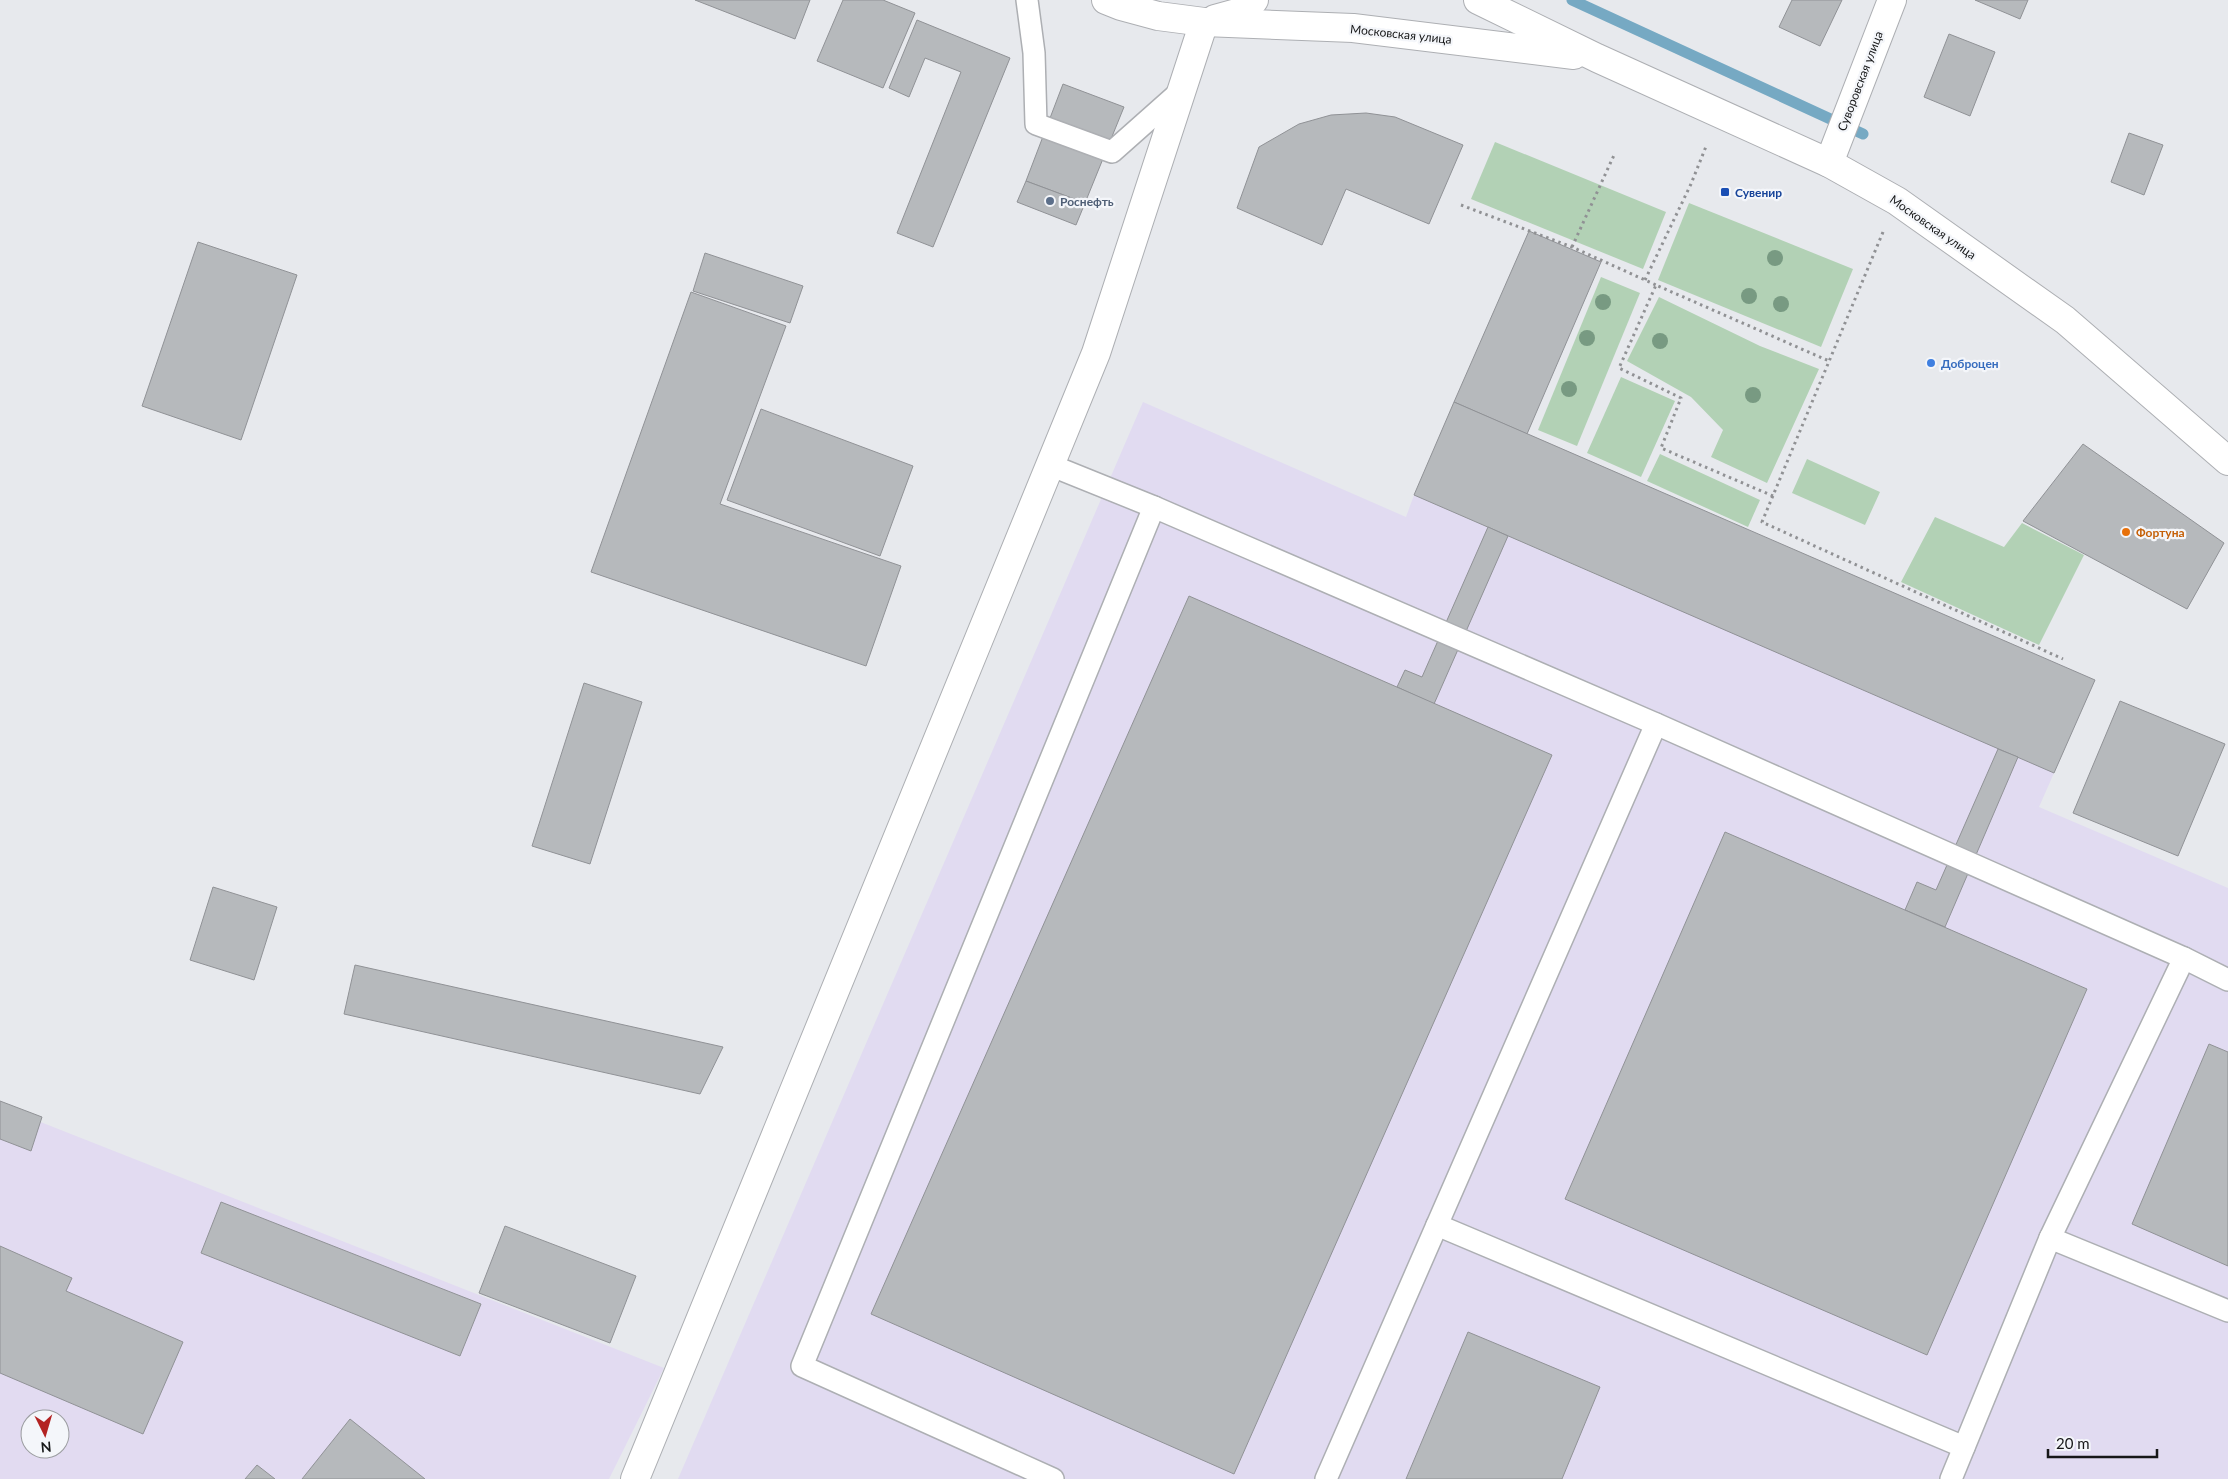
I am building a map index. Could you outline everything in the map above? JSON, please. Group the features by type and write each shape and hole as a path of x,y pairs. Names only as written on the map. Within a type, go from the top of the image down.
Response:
{"street":[{"name":"Московская улица","path":"1106,0 1158,16 1204,22 1353,28 1598,58"},
{"name":"Московская улица","path":"1204,22 1244,11 1254,0"},
{"name":"Московская улица","path":"1478,0 1598,58 1720,112 1828,163 1897,200 2065,320 2228,461"},
{"name":"Суворовская улица","path":"1828,163 1892,0"},
{"path":"635,1479 1096,353 1184,89 1204,22"}],"lane":[{"path":"1028,0 1034,53 1036,124 1112,152 1184,89"},
{"path":"1050,465 1154,507 1656,724 2184,958 2228,980"},
{"path":"1053,1479 802,1366 1154,507"},
{"path":"1326,1479 1656,724"},
{"path":"1951,1479 2050,1238 2184,958"},
{"path":"1437,1225 1964,1448"},
{"path":"2050,1238 2228,1311"}],"path":[{"path":"1645,280 1691,184 1720,112"},
{"path":"1572,247 1615,153"},
{"path":"1897,200 1762,522 2063,659"},
{"path":"1461,205 1572,247 1829,361"},
{"path":"1656,285 1619,368 1681,398 1661,448 1773,496"}],"shaded area":[{"path":"1143,402 1406,517 1414,495 1636,592 1676,499 2095,680 2039,807 2228,888 2228,1479 678,1479"},
{"path":"0,1106 664,1368 609,1479 0,1479"}],"green space":[{"path":"1495,142 1666,212 1643,269 1471,199"},
{"path":"1689,203 1853,269 1821,347 1658,280"},
{"path":"1601,277 1640,293 1577,446 1538,430"},
{"path":"1659,297 1760,346 1819,369 1767,483 1711,457 1723,430 1691,397 1627,361"},
{"path":"1621,377 1675,401 1641,477 1587,453"},
{"path":"1660,454 1760,500 1748,527 1647,481"},
{"path":"1807,459 1880,492 1865,525 1792,493"},
{"path":"1935,517 2004,547 2022,523 2084,555 2039,645 1901,582"}],"building":[{"path":"695,0 810,0 795,39"},
{"path":"843,0 883,0 915,13 883,88 817,61"},
{"path":"1792,0 1842,0 1820,46 1779,27"},
{"path":"1975,0 2028,0 2020,19"},
{"path":"917,20 1010,58 933,247 897,233 961,72 925,58 909,97 889,88"},
{"path":"1949,34 1995,52 1970,116 1924,97"},
{"path":"1063,84 1124,107 1085,203 1026,181"},
{"path":"1366,113 1395,117 1463,145 1429,224 1346,189 1322,245 1237,208 1259,147 1299,124 1331,115"},
{"path":"2129,133 2163,145 2144,195 2111,182"},
{"path":"1026,181 1085,203 1076,225 1017,202"},
{"path":"1529,231 1601,262 1527,434 1454,402"},
{"path":"198,242 297,275 241,440 142,406"},
{"path":"705,253 803,286 790,323 693,291"},
{"path":"691,292 786,326 720,504 901,566 866,666 591,572"},
{"path":"1454,402 2095,680 2054,773 1414,495"},
{"path":"761,409 913,466 880,556 727,500"},
{"name":"Фортуна","path":"2083,444 2224,543 2187,609 2023,521"},
{"path":"1488,527 1508,536 1434,704 1397,687 1405,670 1422,677"},
{"path":"1189,596 1552,755 1234,1474 871,1314"},
{"path":"584,683 642,702 590,864 532,846"},
{"path":"2120,701 2225,744 2178,856 2073,813"},
{"path":"1998,749 2018,757 1945,927 1905,910 1917,882 1936,890"},
{"path":"1725,832 2087,989 1927,1355 1565,1199"},
{"path":"213,887 277,907 254,980 190,960"},
{"path":"355,965 723,1047 700,1094 344,1014"},
{"path":"2209,1044 2228,1052 2228,1266 2132,1224"},
{"path":"0,1101 42,1117 31,1151 0,1139"},
{"path":"221,1202 481,1304 460,1356 201,1253"},
{"path":"505,1226 636,1276 610,1343 479,1293"},
{"path":"0,1246 72,1278 66,1291 183,1342 143,1434 0,1373"},
{"path":"1468,1332 1600,1387 1562,1479 1406,1479"},
{"path":"350,1419 425,1479 302,1479"},
{"path":"257,1465 275,1479 245,1479"}],"waterway":[{"path":"1572,0 1863,134"}],"place":[{"name":"Сувенир","path":"1725,192"},
{"name":"Роснефть","path":"1050,201"},
{"name":"Доброцен","path":"1931,363"},
{"name":"Фортуна","path":"2126,532"}]}
